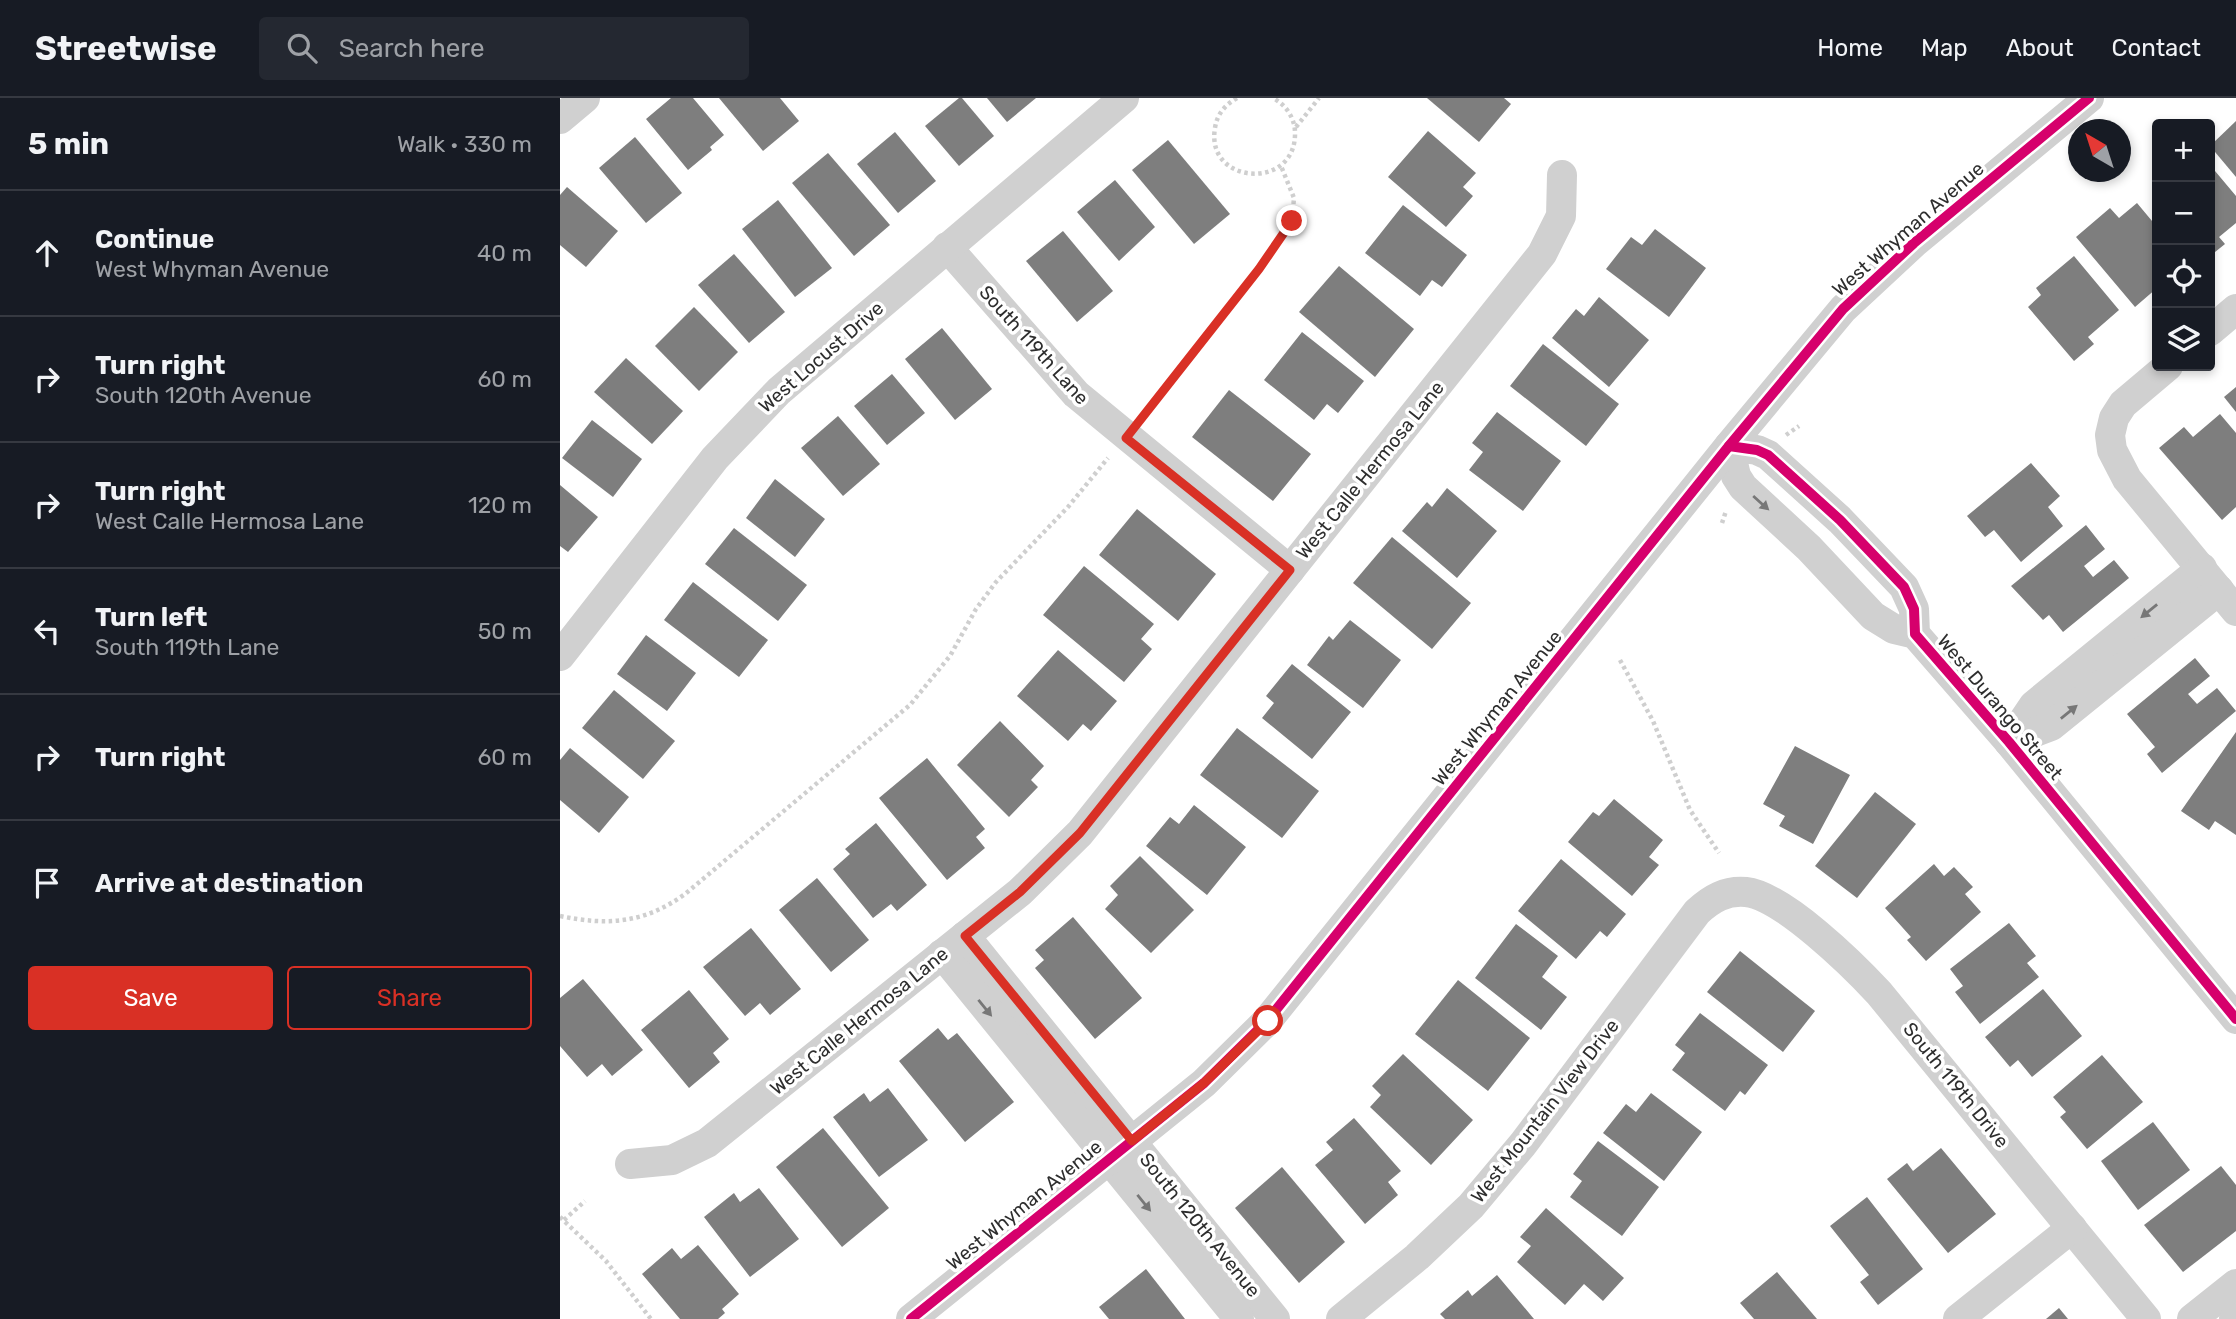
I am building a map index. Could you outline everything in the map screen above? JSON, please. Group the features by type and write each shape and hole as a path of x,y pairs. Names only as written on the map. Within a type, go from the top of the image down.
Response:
{"street":[{"path":"560,119 585,98"},
{"name":"West Locust Drive","path":"560,656 734,436 793,378 1124,98"},
{"name":"West Whyman Avenue","path":"911,1319 1204,1083 1268,1021 1822,332 1866,286 2090,98"},
{"name":"West Calle Hermosa Lane","path":"630,1164 672,1160 707,1143 1020,892 1080,833 1542,254 1562,216 1562,175"},
{"name":"South 119th Lane","path":"947,247 1055,373 1126,438 1290,570"},
{"path":"2215,327 2236,309"},
{"path":"2009,743 2051,726 2219,590 2127,479 2112,450 2110,435 2114,418 2123,404 2162,371"},
{"name":"West Durango Street","path":"1915,634 1914,609 1904,587 1840,520 1768,455 1756,450 1728,446 1736,476 1743,487 1809,548 1873,616 1894,629 1915,634 2009,743 2236,1019"},
{"name":"South 119th Drive","path":"1734,892 1761,896 1773,903 1854,967 1901,1017 2146,1319"},
{"name":"West Mountain View Drive","path":"1341,1319 1417,1257 1472,1206 1523,1144 1697,912 1720,896 1734,892"},
{"name":"South 120th Avenue","path":"953,945 1120,1150 1275,1319"},
{"name":"South 120th Avenue","path":"1120,1150 1239,1319"},
{"path":"1958,1319 2072,1227"},
{"path":"2192,1319 2236,1284"}],"path":[{"path":"1237,98 1221,111 1214,131 1214,142 1223,161 1241,173 1251,175 1262,175 1281,166 1294,149 1295,127 1286,108 1273,98"},
{"path":"1295,127 1320,98"},
{"path":"560,916 619,922 659,912 685,894 894,718 938,672 996,582 1068,507 1126,438 1259,269 1288,227 1296,206 1281,166"},
{"path":"1620,660 1653,721 1690,810 1719,853"},
{"path":"585,1201 562,1218 606,1261 651,1319"}],"building":[{"path":"671,98 693,98 724,135 710,147 712,150 688,170 646,119"},
{"path":"719,98 780,98 799,121 763,151"},
{"path":"962,98 994,136 959,166 925,126"},
{"path":"987,98 1036,98 1007,122"},
{"path":"1427,98 1504,98 1511,104 1479,142"},
{"path":"2236,121 2236,177 2215,152 2215,141"},
{"path":"1428,131 1476,173 1463,187 1473,196 1446,227 1388,177"},
{"path":"895,132 936,181 898,213 857,164"},
{"path":"635,137 682,193 646,223 599,168"},
{"path":"1168,140 1230,214 1194,244 1132,170"},
{"path":"828,153 890,225 854,256 792,183"},
{"path":"2215,171 2236,196 2236,223 2219,237 2225,244 2215,252"},
{"path":"1115,180 1155,227 1119,261 1077,212"},
{"path":"567,187 618,231 586,267 560,245 560,195"},
{"path":"778,200 832,268 795,297 742,229"},
{"path":"2137,203 2152,221 2152,292 2135,307 2076,237 2110,208 2119,218"},
{"path":"1403,205 1467,255 1442,287 1432,280 1420,296 1365,253"},
{"path":"1655,229 1706,268 1669,317 1606,269 1631,237 1642,245"},
{"path":"1063,231 1113,291 1077,322 1026,261"},
{"path":"734,254 785,312 749,343 698,285"},
{"path":"2074,256 2119,310 2088,337 2094,344 2074,361 2028,307 2041,295 2036,288"},
{"path":"1339,266 1414,329 1375,377 1299,312"},
{"path":"1599,297 1649,340 1609,387 1552,338 1576,309 1584,316"},
{"path":"694,307 738,352 699,391 655,346"},
{"path":"942,328 992,389 955,420 905,359"},
{"path":"1302,332 1364,381 1338,413 1327,404 1314,420 1264,380"},
{"path":"1543,344 1619,404 1586,446 1510,386"},
{"path":"626,358 683,411 652,444 594,392"},
{"path":"892,374 925,413 887,445 854,406"},
{"path":"2236,387 2236,412 2224,397"},
{"path":"1229,390 1311,454 1273,501 1192,437"},
{"path":"1497,412 1561,461 1523,511 1469,470 1483,452 1472,443"},
{"path":"2220,414 2236,433 2236,507 2222,520 2159,448 2184,427 2193,437"},
{"path":"838,416 880,464 843,496 801,448"},
{"path":"592,420 642,459 613,497 562,458"},
{"path":"2031,463 2060,496 2048,507 2063,526 2021,562 1994,530 1985,537 1967,516"},
{"path":"775,479 825,519 795,557 746,518"},
{"path":"560,485 598,517 568,552 560,546"},
{"path":"1447,488 1497,531 1457,578 1402,531 1427,502 1432,507"},
{"path":"1137,509 1216,574 1178,621 1099,555"},
{"path":"2086,525 2105,549 2084,566 2093,577 2114,560 2129,578 2063,632 2049,615 2043,620 2011,586"},
{"path":"734,528 807,585 778,621 705,564"},
{"path":"1392,537 1471,603 1432,649 1353,583"},
{"path":"1084,566 1154,624 1141,639 1152,649 1124,682 1043,615"},
{"path":"693,582 768,640 739,677 664,620"},
{"path":"1350,620 1401,660 1363,708 1307,665 1329,636 1333,640"},
{"path":"646,635 696,673 667,711 617,674"},
{"path":"1058,650 1117,701 1091,731 1083,724 1068,741 1017,696"},
{"path":"2195,658 2210,676 2188,694 2197,704 2217,688 2236,711 2162,773 2147,754 2155,747 2127,714"},
{"path":"1292,664 1351,712 1312,759 1262,718 1274,703 1266,696"},
{"path":"614,690 675,741 643,779 582,728"},
{"path":"1000,721 1044,766 1031,780 1038,787 1009,817 957,765"},
{"path":"1237,728 1319,791 1282,838 1200,775"},
{"path":"2236,732 2236,835 2215,821 2209,830 2181,811"},
{"path":"1795,746 1850,775 1813,844 1779,826 1785,816 1763,804"},
{"path":"570,748 629,797 599,833 560,800 560,760"},
{"path":"927,758 985,829 976,837 985,848 947,880 879,798"},
{"path":"1875,792 1916,824 1857,898 1815,866"},
{"path":"1614,799 1663,840 1649,857 1659,865 1632,896 1568,842 1593,812 1599,816"},
{"path":"1194,805 1246,847 1207,895 1146,846 1170,817 1179,824"},
{"path":"876,823 927,885 897,911 891,904 873,918 833,869 850,854 845,849"},
{"path":"1140,856 1194,910 1151,953 1105,909 1118,895 1110,886"},
{"path":"1561,859 1626,914 1607,937 1600,931 1576,959 1518,911"},
{"path":"1934,864 1944,876 1954,867 1973,887 1965,894 1981,912 1926,961 1907,940 1911,937 1885,908"},
{"path":"817,878 869,940 831,972 779,910"},
{"path":"1073,917 1142,998 1095,1039 1035,968 1044,960 1035,950"},
{"path":"2009,923 2036,956 2027,963 2039,977 1980,1024 1955,992 1963,986 1950,969"},
{"path":"1516,924 1558,956 1542,977 1567,997 1541,1030 1475,978"},
{"path":"751,928 801,989 770,1015 760,1003 745,1016 703,967"},
{"path":"1740,951 1815,1011 1783,1052 1707,992"},
{"path":"583,979 643,1050 612,1076 602,1064 587,1077 560,1046 560,998"},
{"path":"1458,980 1530,1038 1488,1091 1415,1034"},
{"path":"2043,989 2082,1036 2032,1077 2018,1060 2010,1067 1985,1037"},
{"path":"689,990 729,1039 713,1053 720,1062 689,1088 641,1030"},
{"path":"1700,1013 1768,1065 1745,1095 1740,1091 1725,1111 1672,1070 1685,1053 1675,1045"},
{"path":"938,1028 948,1040 957,1033 1014,1102 965,1142 899,1061"},
{"path":"1403,1054 1473,1120 1431,1165 1370,1107 1381,1095 1372,1086"},
{"path":"2102,1055 2143,1102 2087,1149 2060,1117 2066,1112 2053,1097"},
{"path":"888,1088 928,1140 879,1177 833,1117 864,1093 870,1102"},
{"path":"1651,1093 1702,1132 1664,1181 1603,1133 1626,1104 1636,1112"},
{"path":"1354,1118 1401,1171 1388,1182 1398,1195 1365,1224 1315,1165 1333,1150 1326,1142"},
{"path":"2153,1122 2190,1170 2138,1210 2101,1161"},
{"path":"823,1128 889,1208 842,1247 776,1167"},
{"path":"1598,1141 1659,1187 1622,1236 1570,1197 1582,1181 1573,1174"},
{"path":"1941,1148 1996,1214 1948,1253 1887,1179 1907,1163 1913,1171"},
{"path":"2221,1166 2236,1185 2236,1231 2183,1272 2144,1225"},
{"path":"1282,1167 1345,1242 1299,1283 1235,1208"},
{"path":"759,1188 799,1239 750,1277 704,1217 734,1193 740,1202"},
{"path":"1867,1197 1923,1269 1878,1305 1860,1282 1869,1275 1830,1226"},
{"path":"1546,1208 1624,1278 1603,1301 1584,1284 1565,1305 1517,1262 1531,1246 1520,1237"},
{"path":"698,1245 739,1294 722,1309 725,1313 718,1319 680,1319 642,1274 672,1248 681,1259"},
{"path":"1146,1269 1185,1319 1109,1319 1099,1307"},
{"path":"1777,1272 1817,1319 1754,1319 1740,1303"},
{"path":"1497,1275 1534,1319 1445,1319 1440,1314 1468,1290 1472,1296"},
{"path":"2059,1308 2068,1319 2046,1319"}],"cycle path":[{"path":"911,1319 1204,1083 1267,1021 1729,446 1843,309 1914,243 2089,98"},
{"path":"1729,446 1757,450 1768,455 1840,520 1904,587 1914,609 1915,634 2009,742 2236,1019"}],"route":[{"path":"1268,1021 1204,1083 1132,1141 965,936 1020,892 1080,833 1290,570 1126,438 1259,269 1292,221"}]}
